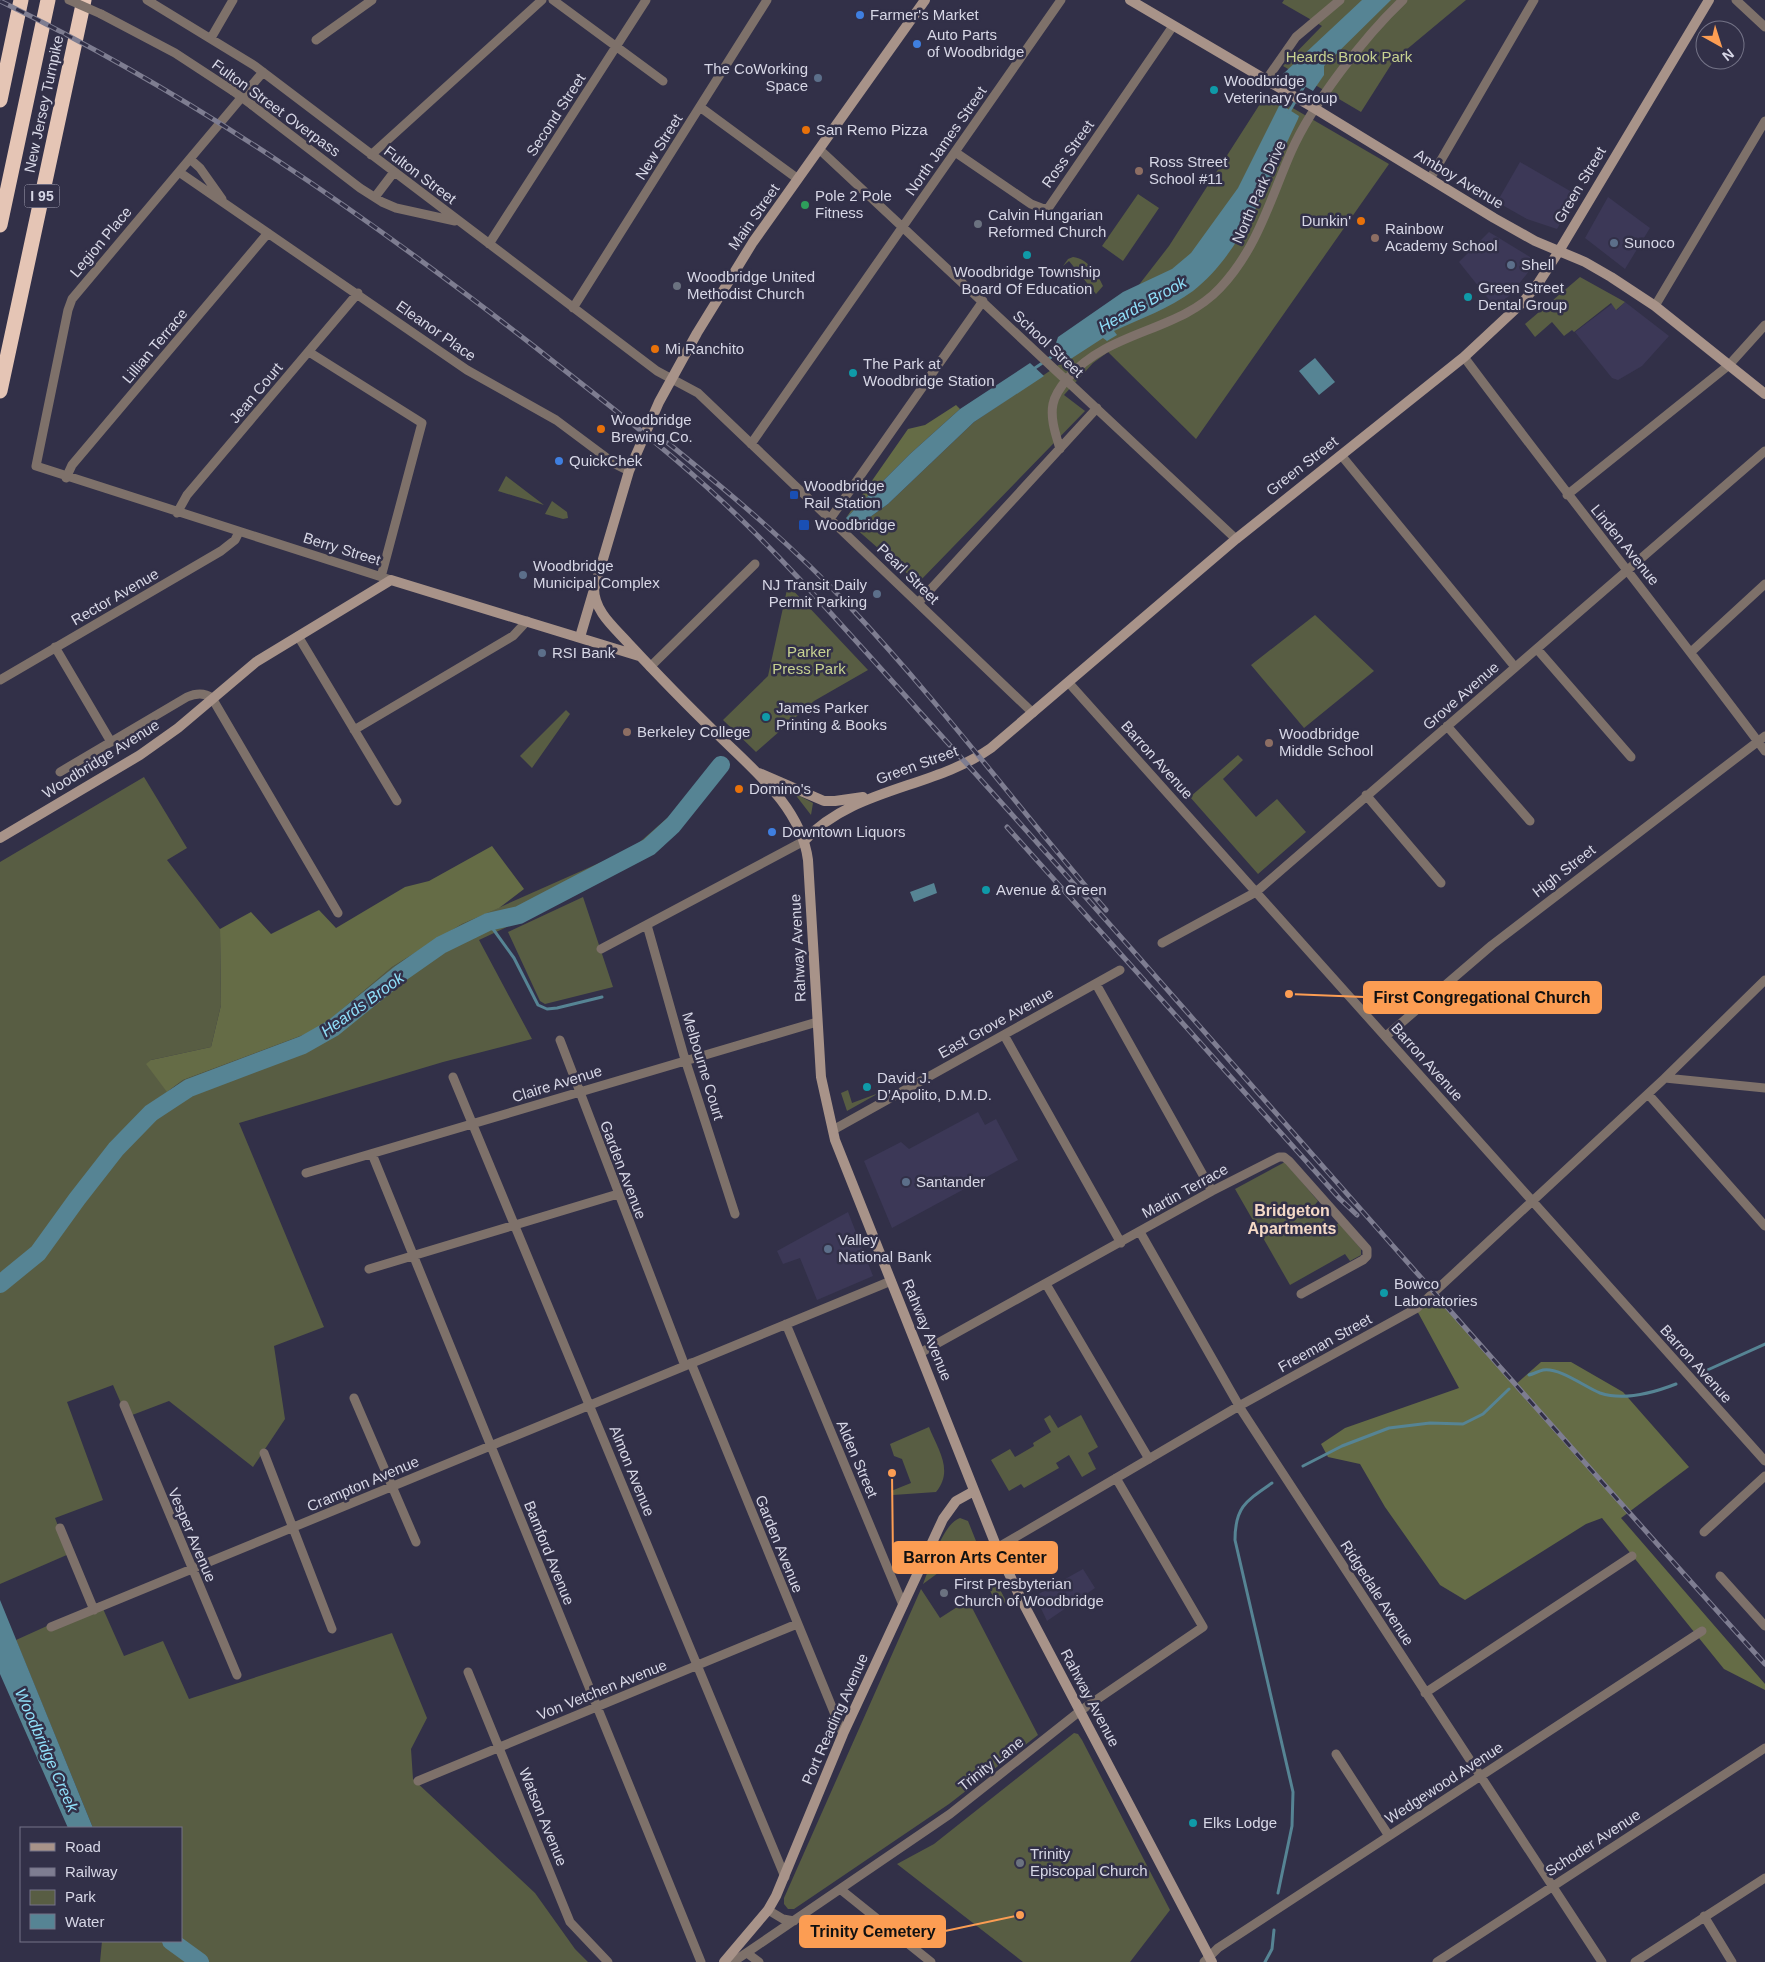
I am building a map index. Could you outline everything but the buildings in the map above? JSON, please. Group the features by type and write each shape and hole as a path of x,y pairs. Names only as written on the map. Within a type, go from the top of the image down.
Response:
{"highway":[{"path":"0,100 21,0"},
{"name":"New Jersey Turnpike","path":"0,225 48,0"},
{"name":"New Jersey Turnpike","path":"0,391 84,0"}],"main road":[{"name":"Main Street","path":"580,637 629,471 647,425 734,273 819,148 924,0"},
{"name":"Amboy Avenue","path":"1130,0 1310,106 1494,218 1611,277 1655,306 1765,394"},
{"name":"Green Street","path":"804,841 822,823 838,813 886,792 931,779 971,761 991,748 1236,539 1464,357 1523,302 1539,282 1709,0"},
{"name":"Berry Street","path":"386,578 640,656"},
{"name":"Woodbridge Avenue","path":"0,838 140,755 178,728 256,662 386,578"},
{"name":"Rahway Avenue","path":"594,588 595,598 601,613 650,667 753,770 786,806 804,841 808,860 822,1077 833,1130 997,1548 1208,1960"},
{"path":"753,770 824,800 835,801 886,792"},
{"name":"Port Reading Avenue","path":"724,1962 768,1910 785,1877 842,1734 949,1508 956,1501 974,1491"}],"street":[{"name":"Fulton Street Overpass","path":"70,0 168,49 233,91 375,197 396,208 453,220 468,229"},
{"name":"Fulton Street","path":"147,0 263,72 573,308 657,371 672,379"},
{"path":"211,38 233,0"},
{"path":"353,0 362,7"},
{"path":"316,40 372,0"},
{"path":"372,155 542,0"},
{"path":"552,0 663,81"},
{"name":"Second Street","path":"489,244 646,0"},
{"name":"New Street","path":"573,308 767,0"},
{"name":"North James Street","path":"751,444 1061,0"},
{"path":"1266,80 1296,37 1340,0"},
{"name":"North Park Drive","path":"1060,448 1053,419 1053,404 1057,393 1066,380 1082,363 1098,352 1125,338 1196,308 1218,290 1252,246 1310,106 1371,34 1403,0"},
{"path":"1430,179 1534,0"},
{"path":"1736,0 1765,27"},
{"name":"Ross Street","path":"955,152 1030,204 1044,208 1049,206 1173,26"},
{"name":"Legion Place","path":"36,466 68,310 72,299 263,72"},
{"path":"700,107 798,180"},
{"path":"1655,306 1765,121"},
{"name":"School Street","path":"819,148 1236,539"},
{"name":"Eleanor Place","path":"190,159 200,168 231,208"},
{"name":"Eleanor Place","path":"179,172 358,293 467,370 556,420 615,464 629,471"},
{"path":"375,197 394,172"},
{"name":"Lillian Terrace","path":"66,478 72,465 268,233"},
{"name":"Jean Court","path":"177,513 187,495 358,293"},
{"path":"830,519 983,301"},
{"path":"1567,496 1729,365 1765,325"},
{"path":"308,352 422,423 386,578"},
{"name":"Linden Avenue","path":"1464,357 1567,496 1629,570 1691,652 1762,739 1765,750"},
{"name":"Pearl Street","path":"672,379 698,394 1032,713"},
{"path":"918,603 1098,408"},
{"name":"Grove Avenue","path":"1162,943 1256,892 1765,451"},
{"path":"1341,455 1515,667"},
{"name":"Berry Street","path":"36,466 66,478 386,578"},
{"name":"Rector Avenue","path":"0,680 221,551 235,540 239,532"},
{"path":"650,667 755,564"},
{"path":"1691,652 1765,584"},
{"path":"354,730 513,636 527,622"},
{"path":"298,636 397,802"},
{"path":"55,648 111,742"},
{"path":"1537,649 1631,757"},
{"name":"Barron Avenue","path":"1068,682 1765,1461"},
{"name":"Woodbridge Avenue","path":"60,772 191,695 203,694 212,698"},
{"path":"212,698 338,914"},
{"path":"1447,726 1530,821"},
{"name":"High Street","path":"1386,1036 1492,944 1762,739"},
{"path":"1366,795 1442,883"},
{"path":"601,949 804,841"},
{"name":"Melbourne Court","path":"647,925 685,1060 735,1214"},
{"name":"East Grove Avenue","path":"833,1130 1120,970"},
{"name":"Freeman Street","path":"997,1548 1239,1406 1417,1308 1665,1078 1765,980"},
{"path":"1096,984 1212,1191"},
{"name":"Claire Avenue","path":"306,1173 817,1022"},
{"path":"1004,1035 1121,1242"},
{"name":"Garden Avenue","path":"560,1040 618,1194 842,1734"},
{"name":"Almon Avenue","path":"453,1077 785,1877"},
{"path":"1665,1078 1765,1088"},
{"path":"1648,1094 1765,1226"},
{"name":"Bamford Avenue","path":"372,1154 701,1962"},
{"name":"Martin Terrace","path":"920,1353 1212,1191 1272,1159 1284,1157 1367,1249 1367,1256 1363,1260 1301,1294"},
{"path":"369,1268 618,1194"},
{"name":"Ridgedale Avenue","path":"1140,1232 1239,1406 1602,1962"},
{"name":"Crampton Avenue","path":"51,1628 891,1281"},
{"path":"1046,1284 1149,1459"},
{"name":"Alden Street","path":"786,1324 903,1605"},
{"path":"354,1398 416,1542"},
{"name":"Vesper Avenue","path":"124,1405 237,1675"},
{"path":"264,1453 332,1629"},
{"path":"1704,1532 1765,1476"},
{"name":"Trinity Lane","path":"733,1962 950,1814 1080,1711 1203,1627 1116,1478"},
{"path":"60,1528 94,1610"},
{"path":"1425,1693 1632,1556"},
{"path":"1720,1576 1765,1626"},
{"name":"Von Vetchen Avenue","path":"418,1780 797,1624"},
{"name":"Wedgewood Avenue","path":"1208,1960 1389,1836 1702,1631"},
{"name":"Watson Avenue","path":"468,1672 570,1922 608,1962"},
{"name":"Schoder Avenue","path":"1436,1962 1765,1748"},
{"path":"1336,1754 1389,1836"},
{"path":"1635,1962 1765,1878"},
{"path":"840,1889 932,1962"},
{"path":"768,1910 783,1919 794,1920"},
{"path":"1704,1916 1732,1962"},
{"path":"747,1952 759,1962"}],"shaded area":[{"path":"1520,162 1577,195 1557,229 1527,219 1497,202"},
{"path":"1608,197 1650,228 1625,269 1585,238"},
{"path":"1489,232 1530,257 1534,265 1509,296 1495,307 1459,262"},
{"path":"1625,302 1669,336 1642,366 1618,380 1612,378 1575,332 1612,304 1617,310"},
{"path":"978,1112 985,1125 996,1119 1018,1160 892,1228 864,1161 901,1142 909,1149"},
{"path":"848,1212 873,1276 817,1300 800,1258 783,1264 777,1251"},
{"path":"1083,1569 1095,1588 1047,1621 1035,1596"}],"green space":[{"name":"Heards Brook Park","path":"1284,0 1466,0 1394,60 1361,112 1283,66 1322,26 1282,3"},
{"path":"1267,93 1389,164 1196,439 1108,352 1093,363 1064,395 1085,411 918,583 855,528 888,504 974,422 1097,339 1169,246"},
{"path":"1138,194 1159,208 1123,261 1102,246"},
{"path":"1073,257 1088,264 1098,276 1103,286 1096,294 1069,261 1063,266 1068,259"},
{"path":"1580,277 1625,302 1616,310 1611,303 1574,332 1572,330 1564,336 1552,322 1535,337 1525,324"},
{"path":"956,405 960,409 910,454 846,518 908,429 925,425"},
{"path":"506,476 544,505 498,491"},
{"path":"552,501 567,512 568,518 563,519 545,514"},
{"name":"Parker Press Park","path":"788,585 868,670 814,701 756,752 723,720 768,676"},
{"path":"1315,615 1374,671 1304,728 1251,665"},
{"path":"566,710 570,714 532,768 520,756"},
{"path":"1238,755 1243,760 1223,779 1256,817 1277,799 1306,832 1258,874 1190,797"},
{"path":"716,760 726,771 666,841 583,891 479,940 532,1039 443,1062 239,1123 324,1327 274,1346 285,1419 253,1467 169,1401 127,1417 113,1385 67,1402 103,1500 55,1518 69,1554 0,1584 0,862 144,777 187,848 167,860 220,929 221,1005 211,1047 151,1060 168,1092 183,1080 319,1029 392,967 462,924 633,848 674,812"},
{"path":"794,793 813,803 811,815"},
{"path":"492,846 524,889 499,908 462,924 392,967 319,1029 183,1080 167,1092 146,1064 151,1060 211,1047 221,1005 220,929 251,912 271,934 319,910 336,928 405,887 429,881"},
{"path":"583,897 613,987 545,1004 540,1001 508,932"},
{"path":"848,1090 852,1103 879,1093 847,1111 841,1093"},
{"path":"1285,1162 1318,1201 1313,1207 1332,1228 1339,1223 1361,1249 1361,1255 1350,1261 1345,1254 1290,1285 1235,1189"},
{"path":"1435,1291 1515,1385 1541,1362 1571,1362 1623,1392 1689,1467 1621,1518 1765,1684 1765,1690 1724,1669 1602,1518 1586,1524 1465,1600 1440,1585 1385,1507 1360,1464 1328,1457 1321,1444 1345,1428 1459,1388 1415,1307"},
{"path":"1050,1415 1058,1428 1081,1415 1098,1447 1088,1453 1096,1469 1082,1477 1069,1455 1056,1463 1059,1468 1024,1488 1021,1484 1009,1491 991,1460 1010,1449 1015,1457 1034,1446 1033,1443 1051,1432 1044,1419"},
{"path":"929,1427 943,1460 944,1476 941,1484 936,1492 893,1495 891,1491 911,1483 902,1459 894,1456 890,1444"},
{"path":"960,1518 968,1521 978,1546 964,1563 950,1571 938,1573 923,1584 933,1557 948,1528"},
{"path":"994,1578 1006,1601 999,1608 986,1583"},
{"path":"921,1589 940,1618 968,1600 1038,1735 949,1804 794,1909 788,1909 784,1904 784,1898"},
{"path":"100,1602 124,1656 163,1641 189,1699 392,1633 427,1718 411,1749 413,1779 535,1893 575,1949 588,1962 100,1962 102,1942 182,1942 182,1827 93,1827 16,1640"},
{"path":"1074,1733 1078,1734 1082,1740 1170,1910 1130,1962 1023,1962 897,1864 934,1844"}],"water":[{"path":"1362,0 1391,0 1324,66 1324,75 1313,91 1283,74"},
{"path":"1280,104 1299,116 1298,119 1254,211 1227,255 1193,291 1175,303 1114,331 1117,335 1107,341 1103,338 1066,362 1051,347 1056,343 1058,337 1123,292 1172,269 1191,253 1238,188"},
{"path":"1315,358 1335,382 1319,395 1299,371"},
{"path":"1030,363 1044,376 974,422 888,504 855,528 846,518 910,454 960,409"},
{"path":"934,883 937,893 914,902 910,892"},
{"path":"0,1600 93,1827 68,1827 0,1674"}],"waterway":[{"name":"Heards Brook","path":"1289,112 1306,83"},
{"name":"Heards Brook","path":"1032,370 1060,351"},
{"name":"Heards Brook","path":"0,1284 38,1253 116,1149 151,1113 189,1088 303,1045 333,1028 401,973 441,945 488,922 519,915 649,847 673,825 721,765"},
{"path":"488,922 514,958 538,1005 547,1009 557,1008 602,997"},
{"path":"1703,1372 1765,1344"},
{"path":"1529,1375 1543,1370 1557,1371 1600,1393 1619,1396 1648,1393 1676,1384"},
{"path":"1303,1466 1342,1446 1389,1428 1430,1423 1463,1424 1483,1414 1509,1389"},
{"path":"1272,1483 1249,1500 1240,1512 1237,1520 1235,1540 1293,1792 1292,1826 1278,1893"},
{"path":"1265,1962 1272,1949 1274,1930"},
{"name":"Woodbridge Creek","path":"172,1942 200,1962"}],"railway":[{"path":"0,1 71,37 141,76 209,117 343,204 472,298 655,442 702,482 770,548 971,768 1544,1417 1765,1664"},
{"path":"668,443 762,522 807,563 850,607 916,681 1106,910"},
{"path":"1007,827 1340,1199 1357,1215"}],"place":[{"name":"Farmer's Market","path":"860,15"},
{"name":"Auto Parts of Woodbridge","path":"917,44"},
{"name":"The CoWorking Space","path":"818,78"},
{"name":"Woodbridge Veterinary Group","path":"1214,90"},
{"name":"San Remo Pizza","path":"806,130"},
{"name":"Ross Street School #11","path":"1139,171"},
{"name":"Pole 2 Pole Fitness","path":"805,205"},
{"name":"Dunkin'","path":"1361,221"},
{"name":"Calvin Hungarian Reformed Church","path":"978,224"},
{"name":"Rainbow Academy School","path":"1375,238"},
{"name":"Sunoco","path":"1614,243"},
{"name":"Woodbridge Township Board Of Education","path":"1027,255"},
{"name":"Shell","path":"1511,265"},
{"name":"Woodbridge United Methodist Church","path":"677,286"},
{"name":"Green Street Dental Group","path":"1468,297"},
{"name":"Mi Ranchito","path":"655,349"},
{"name":"The Park at Woodbridge Station","path":"853,373"},
{"name":"Woodbridge Brewing Co.","path":"601,429"},
{"name":"QuickChek","path":"559,461"},
{"name":"Woodbridge Rail Station","path":"794,495"},
{"name":"Woodbridge","path":"804,525"},
{"name":"Woodbridge Municipal Complex","path":"523,575"},
{"name":"NJ Transit Daily Permit Parking","path":"877,594"},
{"name":"RSI Bank","path":"542,653"},
{"name":"James Parker Printing & Books","path":"766,717"},
{"name":"Berkeley College","path":"627,732"},
{"name":"Woodbridge Middle School","path":"1269,743"},
{"name":"Domino's","path":"739,789"},
{"name":"Downtown Liquors","path":"772,832"},
{"name":"Avenue & Green","path":"986,890"},
{"name":"First Congregational Church","path":"1289,994"},
{"name":"David J. D’Apolito, D.M.D.","path":"867,1087"},
{"name":"Santander","path":"906,1182"},
{"name":"Valley National Bank","path":"828,1249"},
{"name":"Bowco Laboratories","path":"1384,1293"},
{"name":"Barron Arts Center","path":"892,1473"},
{"name":"First Presbyterian Church of Woodbridge","path":"944,1593"},
{"name":"Elks Lodge","path":"1193,1823"},
{"name":"Trinity Episcopal Church","path":"1020,1863"},
{"name":"Trinity Cemetery","path":"1020,1915"}],"district":[{"name":"Bridgeton Apartments","path":"1292,1219"}]}
